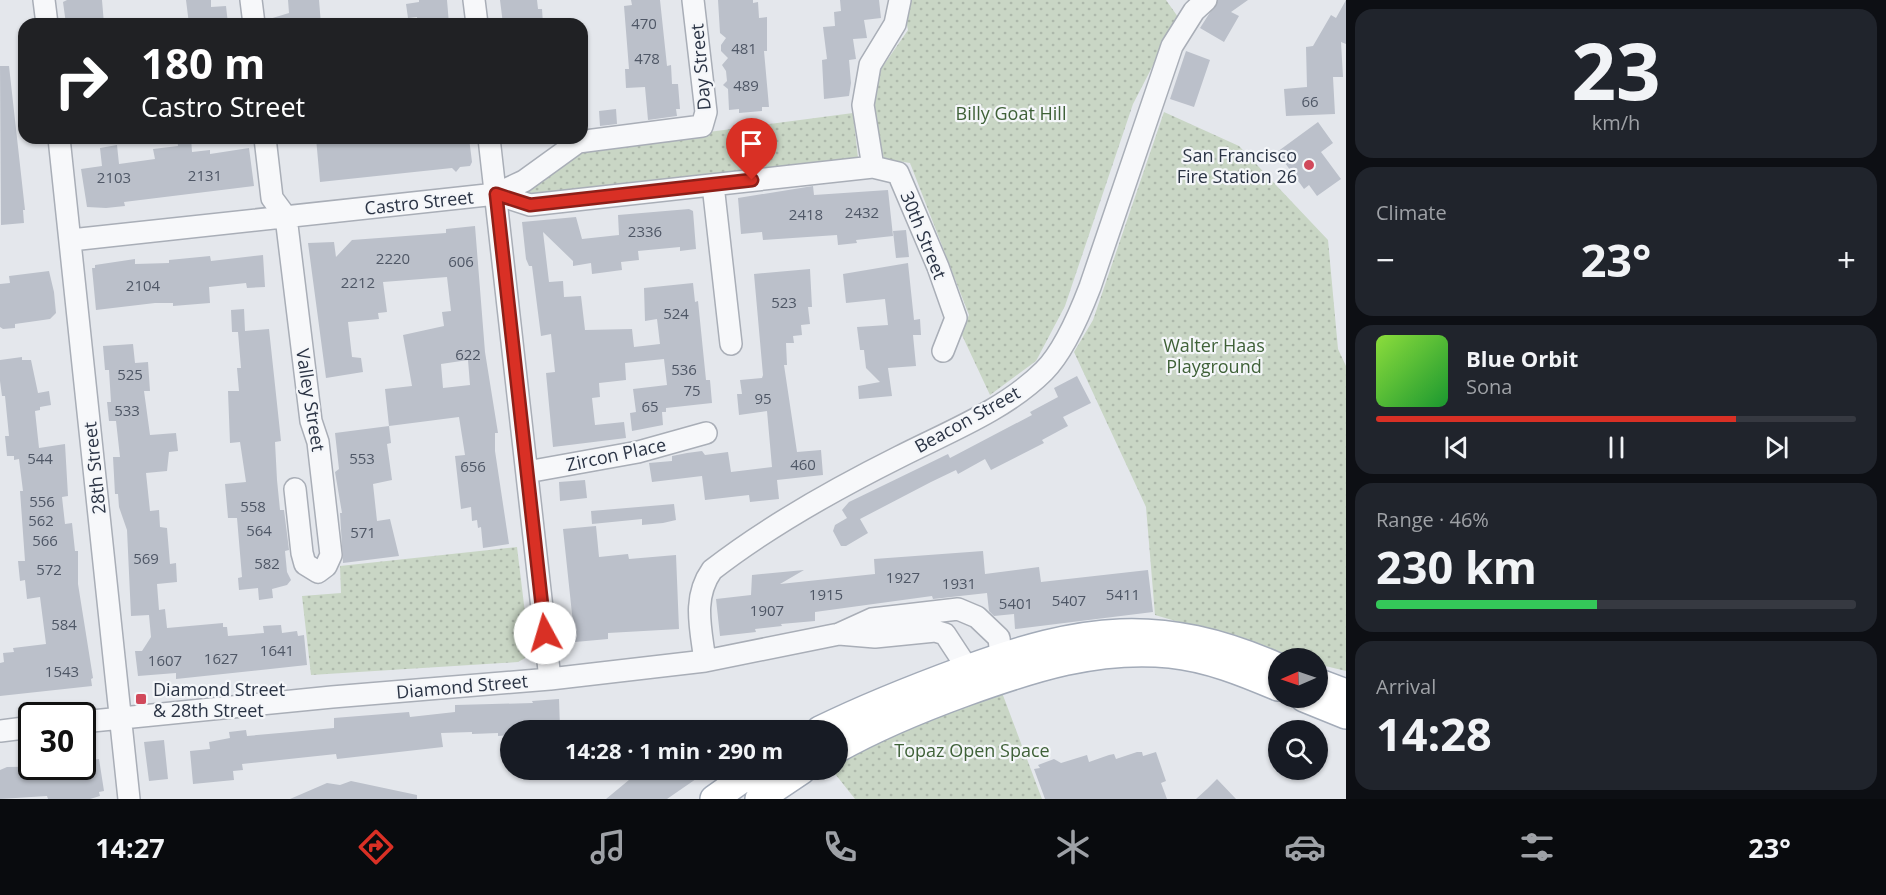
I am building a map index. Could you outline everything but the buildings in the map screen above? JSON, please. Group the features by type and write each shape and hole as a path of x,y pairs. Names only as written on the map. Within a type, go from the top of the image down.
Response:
{"main road":[{"path":"848,744 979,676 1001,657 1081,635 1149,632 1215,643 1268,663"},
{"path":"841,720 873,705 979,676 1128,652 1193,658 1219,664 1268,683"},
{"path":"1328,686 1346,693"},
{"path":"1328,708 1346,715"},
{"path":"714,799 741,780"},
{"path":"759,799 787,780"}],"street":[{"path":"44,0 46,18"},
{"path":"251,0 253,18"},
{"path":"474,0 476,18"},
{"name":"Day Street","path":"588,141 702,126 706,112 693,0"},
{"path":"873,167 863,105 870,65 895,24 900,0"},
{"name":"Beacon Street","path":"705,661 699,596 712,570 844,486 983,414 1017,393 1046,369 1079,315 1090,287 1172,46 1194,11 1206,0"},
{"name":"28th Street","path":"61,144 129,799"},
{"name":"Valley Street","path":"267,144 272,198 286,217 311,421 318,442 331,555 326,566 318,572 305,564 295,489"},
{"path":"490,144 550,679"},
{"name":"Day Street","path":"496,194 524,181 575,144"},
{"name":"Castro Street","path":"71,240 496,194 530,205 873,167"},
{"name":"30th Street","path":"873,167 898,173 938,267 956,318 943,351"},
{"path":"713,185 731,344"},
{"name":"Zircon Place","path":"527,472 638,452 706,433"},
{"name":"Diamond Street","path":"96,721 550,679 705,661 839,634 872,619 958,609 977,617 995,632 1002,646 1001,657"},
{"name":"Diamond Street","path":"839,634 875,637 935,631 945,634 957,655 979,676"},
{"path":"0,731 18,729"}],"green space":[{"name":"Billy Goat Hill","path":"902,0 1166,0 1178,17 1133,104 1065,306 1036,361 990,395 961,333 969,315 910,163 884,159 873,108 881,69 908,30"},
{"name":"Walter Haas Playground","path":"1164,112 1239,146 1328,240 1338,349 1346,366 1346,671 1328,667 1328,648 1268,648 1155,615 1146,507 1074,352 1093,320"},
{"path":"853,113 858,158 541,197 520,190 579,149"},
{"path":"517,547 529,646 527,657 518,662 311,675 302,596 341,593 340,566"},
{"name":"Topaz Open Space","path":"1001,690 1042,799 855,799 840,780 848,780 848,755 937,711"}],"place":[{"name":"San Francisco Fire Station 26","path":"1309,165"},
{"name":"Diamond Street & 28th Street","path":"141,699"}],"route":[{"path":"545,633 496,194 530,205 752,180"}]}
